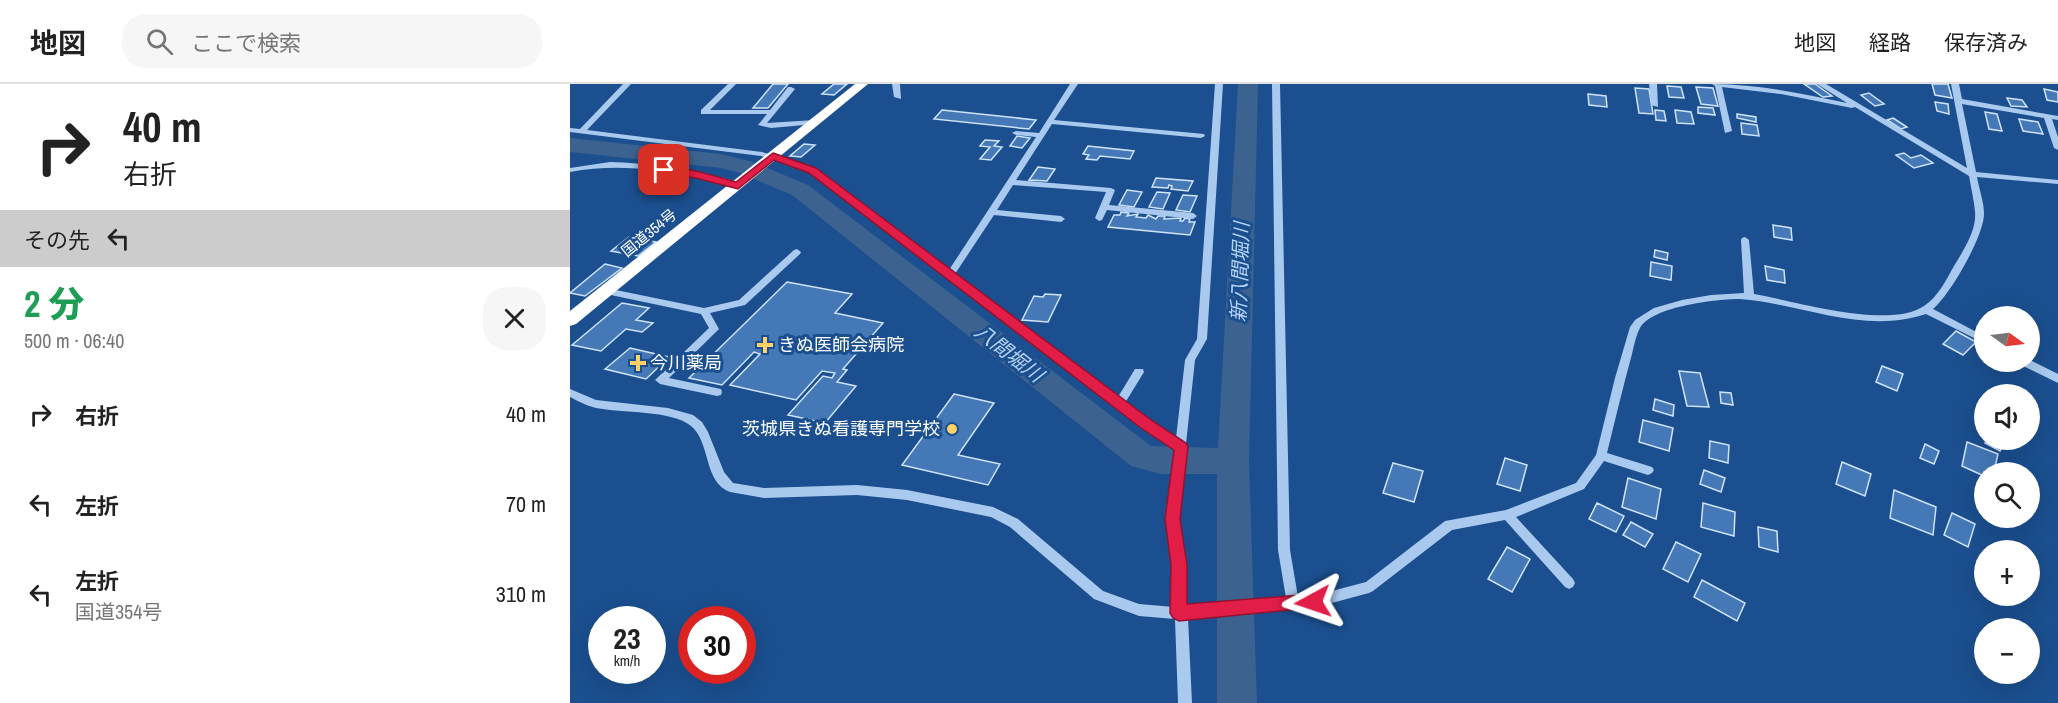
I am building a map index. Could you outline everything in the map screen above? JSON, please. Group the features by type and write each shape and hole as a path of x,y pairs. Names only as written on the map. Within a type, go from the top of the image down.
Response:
{"highway":[{"name":"国道354号","path":"570,320 862,84"}],"street":[{"path":"581,132 627,84"},
{"path":"732,84 704,112 772,112"},
{"path":"896,84 898,97"},
{"path":"951,274 1074,84"},
{"path":"1185,703 1184,612 1172,519 1190,360 1202,339 1219,84"},
{"path":"1276,84 1284,550 1289,604"},
{"path":"1653,84 1655,105"},
{"path":"1728,131 1717,84 1781,92 1859,108"},
{"path":"1821,84 1971,174 2058,182"},
{"path":"570,393 595,404 668,412 689,418 698,425 704,435 719,475 730,487 764,493 867,491 907,495 993,512 1014,523 1099,595 1138,610 1184,612 1289,604 1331,598 1369,587 1449,525 1507,516 1580,486 1601,456 1635,327 1639,321 1660,309 1717,297 1749,297 1868,318 1912,316 1927,310 1937,301 1972,244 1978,230 1980,214 1955,84"},
{"path":"791,89 762,125 815,122"},
{"path":"1960,101 2058,117"},
{"path":"2047,116 2058,148"},
{"path":"1049,122 1201,136"},
{"path":"570,130 812,170 1119,404 1181,447"},
{"path":"1016,132 1040,135"},
{"path":"570,170 586,166 648,168 742,181"},
{"path":"1009,182 1111,190 1099,218"},
{"path":"1104,207 1193,216"},
{"path":"990,212 1061,219"},
{"path":"1745,240 1749,297"},
{"path":"606,291 704,311 742,303 797,252"},
{"path":"1927,310 1974,335"},
{"path":"704,311 714,329 660,380 717,392"},
{"path":"2040,370 2058,379"},
{"path":"1119,404 1139,372"},
{"path":"1601,456 1647,470"},
{"path":"1507,516 1569,583"}],"building":[{"path":"773,84 788,84 768,108 753,108"},
{"path":"834,84 847,84 834,95 822,94"},
{"path":"1804,84 1815,84 1832,96 1823,97"},
{"path":"1932,84 1948,84 1952,98 1935,95"},
{"path":"1667,86 1681,87 1684,98 1669,97"},
{"path":"1696,87 1713,88 1718,106 1701,104"},
{"path":"1635,88 1649,89 1653,114 1639,113"},
{"path":"2044,89 2058,92 2058,102 2047,100"},
{"path":"1869,93 1884,104 1875,106 1861,95"},
{"path":"1588,94 1606,96 1607,107 1589,105"},
{"path":"2007,98 2022,100 2027,107 2011,106"},
{"path":"1935,102 1948,104 1949,114 1937,111"},
{"path":"1698,107 1713,108 1715,115 1698,113"},
{"path":"942,110 1036,120 1029,129 934,119"},
{"path":"1655,110 1664,111 1666,121 1656,120"},
{"path":"1675,110 1691,112 1694,124 1677,123"},
{"path":"1985,112 1997,114 2002,131 1989,129"},
{"path":"1737,114 1756,117 1756,122 1737,118"},
{"path":"1893,118 1907,127 1901,129 1887,120"},
{"path":"2019,119 2038,122 2043,134 2023,131"},
{"path":"1741,123 1757,125 1759,136 1742,134"},
{"path":"1017,136 1030,138 1022,148 1010,146"},
{"path":"985,140 999,141 994,146 1002,147 991,160 980,159 990,147 980,146"},
{"path":"804,144 815,145 801,157 790,156"},
{"path":"1088,146 1134,151 1130,159 1100,156 1097,160 1086,159 1089,155 1083,154"},
{"path":"1904,153 1911,158 1921,155 1933,163 1914,168 1896,155"},
{"path":"1038,167 1055,169 1047,181 1029,180"},
{"path":"1156,178 1193,181 1188,191 1171,189 1172,186 1169,185 1168,188 1152,187"},
{"path":"1127,190 1142,192 1134,207 1119,205"},
{"path":"1157,192 1170,193 1163,209 1149,207"},
{"path":"1183,195 1197,196 1190,212 1176,210"},
{"path":"1121,212 1129,213 1127,216 1138,214 1136,217 1146,218 1148,215 1156,219 1158,216 1165,216 1164,219 1181,218 1180,221 1183,221 1185,218 1190,219 1189,222 1195,222 1190,235 1108,227 1114,215 1120,215"},
{"path":"1773,225 1791,228 1792,240 1774,237"},
{"path":"629,237 656,242 638,256 611,251"},
{"path":"1655,250 1668,253 1667,260 1654,257"},
{"path":"1651,262 1672,266 1671,280 1650,276"},
{"path":"605,264 622,268 585,296 570,293"},
{"path":"1765,266 1784,270 1785,283 1767,280"},
{"path":"787,282 852,294 835,313 883,323 843,369 847,370 837,382 856,386 825,423 788,415 823,376 832,378 835,373 822,371 796,400 730,385 760,354 754,352 722,385 689,378"},
{"path":"1045,294 1061,295 1048,322 1022,320 1034,296 1043,297"},
{"path":"622,303 649,308 636,320 653,323 642,332 626,329 601,351 572,345"},
{"path":"1956,331 1974,341 1974,344 1963,355 1943,344"},
{"name":"今川薬局","path":"630,348 669,357 646,379 605,369"},
{"path":"1882,366 1903,374 1897,391 1876,382"},
{"path":"1679,371 1700,373 1709,407 1687,406"},
{"path":"1720,392 1731,393 1733,405 1721,403"},
{"name":"茨城県きぬ看護専門学校","path":"954,394 994,403 958,455 1000,464 988,485 902,465"},
{"path":"1655,399 1674,405 1673,416 1653,410"},
{"path":"1643,420 1673,428 1669,451 1639,442"},
{"path":"1710,441 1729,445 1728,463 1709,458"},
{"path":"1967,442 1974,445 1974,450 1988,450 1998,454 1996,462 1974,462 1974,471 1962,466"},
{"path":"1925,444 1939,451 1934,464 1920,458"},
{"path":"1505,458 1527,465 1520,491 1497,484"},
{"path":"1842,462 1871,474 1865,496 1836,484"},
{"path":"1393,463 1423,471 1414,502 1383,493"},
{"path":"1704,470 1725,478 1721,492 1700,484"},
{"path":"1628,478 1661,489 1656,519 1622,507"},
{"path":"1894,490 1936,507 1933,535 1890,518"},
{"path":"1597,503 1624,516 1616,532 1589,519"},
{"path":"1703,503 1735,512 1734,536 1701,527"},
{"path":"1952,513 1974,524 1968,547 1944,535"},
{"path":"1631,522 1653,534 1645,547 1623,535"},
{"path":"1758,527 1777,531 1778,552 1759,547"},
{"path":"1676,542 1701,554 1688,582 1663,569"},
{"path":"1507,547 1530,559 1512,592 1488,579"},
{"path":"1702,580 1745,603 1737,621 1694,597"}],"waterway":[{"name":"新八間堀川","path":"1233,461 1248,84"},
{"name":"八間堀川","path":"570,145 721,161 745,167 800,190 1142,457 1161,461 1233,461"},
{"name":"八間堀川","path":"1233,461 1237,703"}],"place":[{"name":"きぬ医師会病院","path":"765,345"},
{"name":"今川薬局","path":"638,363"},
{"name":"茨城県きぬ看護専門学校","path":"952,429"}],"route":[{"path":"664,170 738,185 773,156 812,170 1146,424 1181,447 1172,519 1179,565 1179,613 1313,602"}]}
